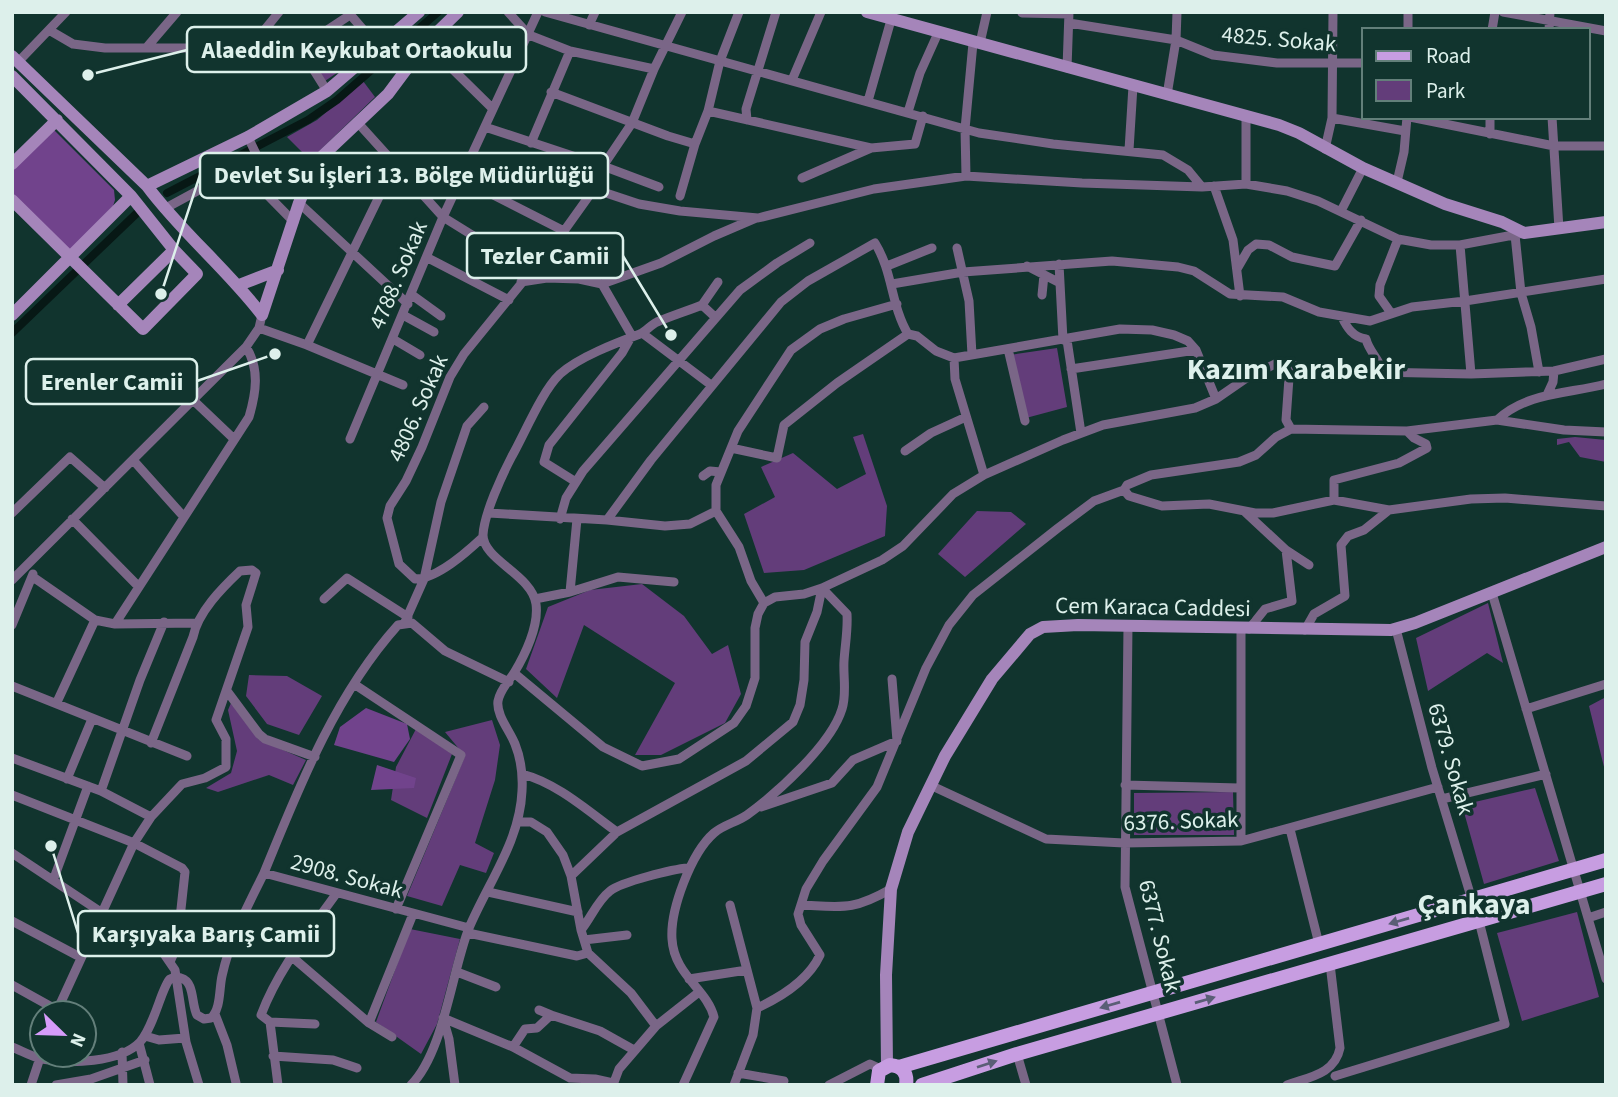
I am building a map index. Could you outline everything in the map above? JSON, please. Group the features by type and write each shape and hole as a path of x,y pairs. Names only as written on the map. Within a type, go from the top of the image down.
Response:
{"main road":[{"path":"877,1085 877,1074 889,1067 1154,993 1606,860"},
{"path":"922,1085 1017,1054 1606,884"},
{"path":"889,1067 906,1075 906,1085"}],"street":[{"path":"66,12 16,59 147,186 164,209 212,261 239,285 260,321 307,345 403,385"},
{"path":"160,12 169,20"},
{"path":"148,47 177,12"},
{"path":"248,48 279,12"},
{"path":"164,209 241,168 256,151 419,12"},
{"path":"12,580 246,347 260,321 299,203 316,162 388,94 426,43 458,12"},
{"path":"508,12 529,35 570,51 654,69"},
{"name":"4788. Sokak","path":"350,439 443,217 538,12"},
{"path":"545,12 965,129 1053,144 1163,155 1188,170 1202,187"},
{"path":"589,26 595,12"},
{"name":"4806. Sokak","path":"420,579 399,564 387,519 390,506 411,470 450,377 464,354 594,189 603,166 632,123 654,69 682,12"},
{"path":"680,196 708,111 720,61 738,12"},
{"path":"747,120 746,109 776,12"},
{"path":"792,80 821,12"},
{"path":"867,12 1246,116 1298,133 1363,168 1445,204 1502,222 1519,234"},
{"path":"966,176 965,129 977,43 987,12"},
{"path":"1167,94 1176,40 1177,12"},
{"path":"1325,149 1332,118 1332,12"},
{"path":"1503,12 1589,28"},
{"name":"4825. Sokak","path":"1022,13 1069,16 1176,40 1213,55 1277,63 1362,64"},
{"path":"49,30 73,44 105,48 300,48 349,14 379,48"},
{"path":"1067,68 1069,16"},
{"path":"868,100 891,20"},
{"path":"908,112 920,73 938,33"},
{"path":"426,43 493,109"},
{"path":"300,48 327,91"},
{"path":"531,143 570,51"},
{"path":"12,76 131,196 173,250 197,274 143,329 12,200"},
{"path":"1129,150 1133,86"},
{"path":"551,92 695,144"},
{"path":"708,111 871,148 915,144 923,116"},
{"path":"1246,116 1246,184"},
{"path":"1332,118 1405,131"},
{"path":"1397,182 1408,119"},
{"path":"1418,119 1554,146 1606,146"},
{"path":"1490,119 1490,134"},
{"path":"1552,119 1559,229"},
{"path":"12,164 57,120"},
{"path":"359,124 443,217 530,271"},
{"path":"485,127 659,187"},
{"path":"802,178 871,148"},
{"path":"147,186 256,151"},
{"path":"307,345 396,164"},
{"path":"241,168 294,222"},
{"path":"1341,211 1363,168"},
{"path":"521,282 547,278 579,279 602,284 661,263 714,236 758,218 874,189 966,176 1202,187 1246,184 1287,191 1318,201 1398,239 1430,245 1460,245 1606,222"},
{"path":"462,179 564,230"},
{"path":"1214,186 1233,240 1240,296"},
{"path":"594,189 639,204 680,211 758,218"},
{"path":"12,315 77,264 131,196"},
{"path":"299,203 351,254 410,299 441,316"},
{"path":"1237,269 1248,250 1256,244 1269,245 1292,257 1335,266 1361,220"},
{"path":"1519,234 1521,293 1531,327 1539,372"},
{"path":"1391,313 1379,296 1380,285 1398,239"},
{"path":"560,519 566,498 583,471 715,317 740,290 810,243"},
{"path":"607,520 651,460 781,302 808,281 875,243 887,266 898,317 908,334 917,336 936,351 954,358 1120,329 1152,330 1188,341 1196,350 1216,399"},
{"path":"1460,245 1471,374"},
{"path":"887,266 932,248"},
{"path":"957,248 969,301 972,355"},
{"path":"118,304 173,250"},
{"path":"428,258 509,300"},
{"path":"892,284 963,272 1112,261 1178,267 1194,271 1230,294 1283,297 1319,312 1370,321 1412,307 1606,279"},
{"path":"1059,264 1065,340 1081,433"},
{"path":"1027,266 1060,284"},
{"path":"239,285 278,270"},
{"path":"1042,295 1044,275"},
{"path":"420,579 463,555 483,537 489,513 507,467 548,389 560,374 582,359 637,335 656,323 702,305 718,282"},
{"path":"602,284 637,335 711,385"},
{"path":"764,603 751,581 739,547 716,511 716,485 731,448 754,404 791,350 820,329 897,304"},
{"path":"702,305 715,317"},
{"path":"403,315 434,332"},
{"path":"1342,317 1348,329 1359,338 1366,339 1380,362 1383,373"},
{"path":"731,448 777,458 784,425 837,383 908,334"},
{"path":"576,482 544,462 549,445 637,335"},
{"path":"393,339 420,355"},
{"path":"114,624 248,417 254,399 256,375 246,347"},
{"path":"1008,349 1025,421"},
{"path":"1071,369 1196,350"},
{"path":"954,358 955,379 984,475"},
{"path":"324,599 347,579 412,623 445,650 511,678 603,747 642,766 679,759 734,723 746,706 755,678 755,628 764,603 775,597 804,594 822,588 882,561 903,546 953,494 984,475 1081,433 1103,425 1184,411 1216,399 1245,379 1277,363 1328,371 1471,374 1554,372 1606,359"},
{"path":"1290,364 1286,420 1291,429"},
{"path":"1547,395 1554,372"},
{"path":"1497,420 1518,405 1547,395 1606,384"},
{"path":"193,400 234,439"},
{"path":"264,873 315,757 354,684 387,637 406,621 441,502 467,426 484,407"},
{"path":"905,452 931,433 966,417"},
{"path":"757,1009 793,988 820,955 801,925 798,914 806,889 877,787 926,668 949,625 972,595 1094,501 1124,490 1127,485 1151,475 1239,462 1256,455 1276,437 1291,429 1407,431 1497,420 1564,430 1606,432"},
{"path":"1334,500 1334,480 1399,463 1427,448 1426,444 1414,439 1407,431"},
{"path":"12,513 70,457 105,488"},
{"path":"133,460 184,517"},
{"path":"703,476 710,471 721,472"},
{"path":"1124,490 1129,496 1162,506 1209,504 1255,513 1273,513 1334,500 1389,510 1471,499 1505,498 1606,506"},
{"path":"1244,510 1286,550 1309,565"},
{"path":"1305,630 1314,614 1345,596 1341,545 1348,537 1364,530 1389,510"},
{"path":"489,513 676,525 690,524 716,511"},
{"path":"72,519 139,587"},
{"path":"570,592 577,519"},
{"path":"411,1085 426,1062 443,1018 468,931 488,892 517,822 522,793 522,766 498,703 501,691 511,678 531,637 536,618 535,599 533,590 488,549 483,537"},
{"name":"Cem Karaca Caddesi","path":"889,1067 886,975 891,888 908,832 930,785 992,679 1030,634 1043,627 1078,625 1305,630 1396,629 1606,547"},
{"path":"1241,841 1239,788 1245,629 1265,609 1292,601 1286,550"},
{"path":"12,625 33,577 30,562"},
{"path":"62,999 134,844 151,817 181,785 212,776 226,768 226,738 216,720 248,627 246,605 256,573 246,569 240,571 196,623 193,637 151,743"},
{"path":"33,577 96,620 114,624 196,623"},
{"path":"535,599 570,592 618,577 674,582"},
{"path":"683,1085 714,1017 712,1007 681,968 672,942 673,918 688,868 714,833 776,793 820,746 838,720 843,706 848,614 822,588"},
{"path":"571,876 617,832 746,761 793,722 800,705 804,680 805,642 817,612 822,588"},
{"path":"1492,593 1606,979"},
{"path":"58,702 96,620"},
{"path":"101,791 140,680 164,622"},
{"name":"6377. Sokak","path":"1128,626 1125,887 1177,1085"},
{"name":"6379. Sokak","path":"1396,629 1438,787 1472,900"},
{"path":"892,679 897,741"},
{"path":"354,684 461,755 396,909"},
{"path":"1526,709 1606,684"},
{"path":"12,685 187,756"},
{"path":"227,691 265,739 315,757"},
{"path":"67,779 92,719"},
{"path":"753,810 832,783 853,760 897,741"},
{"path":"12,758 101,791 151,817"},
{"path":"522,774 536,778 617,832"},
{"path":"1442,799 1546,774"},
{"name":"6376. Sokak","path":"930,785 1046,839 1124,843 1241,841 1438,787"},
{"path":"1125,785 1239,788"},
{"path":"54,878 88,786"},
{"path":"12,795 134,844 182,868 185,872 177,946 170,962"},
{"path":"517,822 531,822 547,832 563,855 571,876 580,930 588,953 631,993 656,1026"},
{"path":"1290,829 1319,944"},
{"path":"12,853 54,878 102,914 164,954 177,977 185,1038 199,1085"},
{"path":"580,930 611,889 671,869 688,868"},
{"name":"2908. Sokak","path":"215,1014 227,954 264,873 468,931 577,956 588,953"},
{"path":"801,905 848,907 867,902 891,888"},
{"path":"488,892 578,912"},
{"path":"315,1024 271,1022 261,1015 269,994 291,956 336,894"},
{"path":"730,905 757,1009 753,1035 734,1085"},
{"path":"1588,918 1606,912"},
{"path":"369,1023 413,914"},
{"path":"12,921 80,957"},
{"path":"1334,1080 1505,1024 1479,921"},
{"path":"584,940 627,935"},
{"path":"291,956 369,1023 392,1037"},
{"path":"1330,964 1340,1048 1334,1080"},
{"path":"689,979 747,970"},
{"path":"457,972 496,987"},
{"path":"98,1058 122,1052 142,1039 156,1014 166,986 170,979 177,977 190,985 197,1015 207,1019 215,1014 227,1045 236,1083"},
{"path":"12,985 35,999"},
{"path":"443,1018 513,1047 570,1078 595,1079 613,1084 618,1069 656,1026 699,992"},
{"path":"540,1010 600,1031 634,1050"},
{"path":"513,1047 525,1029 537,1028 551,1015"},
{"path":"443,1018 449,1038 455,1085"},
{"path":"271,1022 278,1085"},
{"path":"142,1039 159,1041 185,1038"},
{"path":"142,1039 150,1085"},
{"path":"122,1052 123,1085"},
{"path":"1017,1054 1026,1085"},
{"path":"273,1056 333,1060 358,1068"},
{"path":"1289,1084 1326,1072 1339,1058"},
{"path":"56,1085 91,1082 145,1060"},
{"path":"829,1085 870,1064 889,1067"},
{"path":"738,1073 784,1082"}],"green space":[{"path":"345,26 366,53 325,81 307,50"},
{"path":"363,81 375,97 310,160 287,137 317,120"},
{"path":"1057,348 1067,407 1026,418 1010,355"},
{"path":"863,434 887,506 885,536 804,570 764,573 744,514 775,497 761,467 793,453 837,489 866,474 853,437"},
{"path":"1575,437 1606,440 1606,462 1580,457 1569,442 1557,445 1557,439"},
{"path":"977,511 1011,512 1026,524 965,577 938,554"},
{"path":"642,584 684,616 712,654 728,645 741,694 725,723 661,755 635,755 675,683 584,625 557,698 526,669 548,607 590,590"},
{"path":"1488,603 1503,663 1487,653 1428,691 1416,638"},
{"path":"249,675 287,676 322,696 299,735 267,724 246,696"},
{"path":"1606,697 1606,775 1589,706"},
{"path":"231,703 258,739 306,760 293,785 269,775 218,792 206,788 231,773 237,751 228,710"},
{"path":"492,720 500,745 495,780 475,843 494,853 486,873 460,865 442,906 407,896 465,756 445,732"},
{"path":"416,729 452,754 427,818 391,800 396,767"},
{"path":"1535,788 1559,861 1484,884 1462,805"},
{"path":"1233,792 1234,835 1134,835 1134,793"},
{"path":"1577,912 1599,997 1522,1021 1497,933"},
{"path":"410,929 460,939 437,1024 421,1054 376,1022"}],"shaded area":[{"path":"53,129 114,190 113,206 67,254 12,199 12,167"},
{"path":"366,708 407,724 410,739 394,762 334,745 340,727"},
{"path":"377,765 416,778 414,788 371,790"}],"waterway":[{"path":"167,193 308,120 337,100 438,12"},
{"path":"12,333 137,213"}],"place":[{"name":"Alaeddin Keykubat Ortaokulu","path":"88,75"},
{"name":"Devlet Su İşleri 13. Bölge Müdürlüğü","path":"161,294"},
{"name":"Tezler Camii","path":"671,335"},
{"name":"Erenler Camii","path":"275,354"},
{"name":"Karşıyaka Barış Camii","path":"51,846"}],"district":[{"name":"Kazım Karabekir","path":"1296,369"},
{"name":"Çankaya","path":"1474,904"}]}
